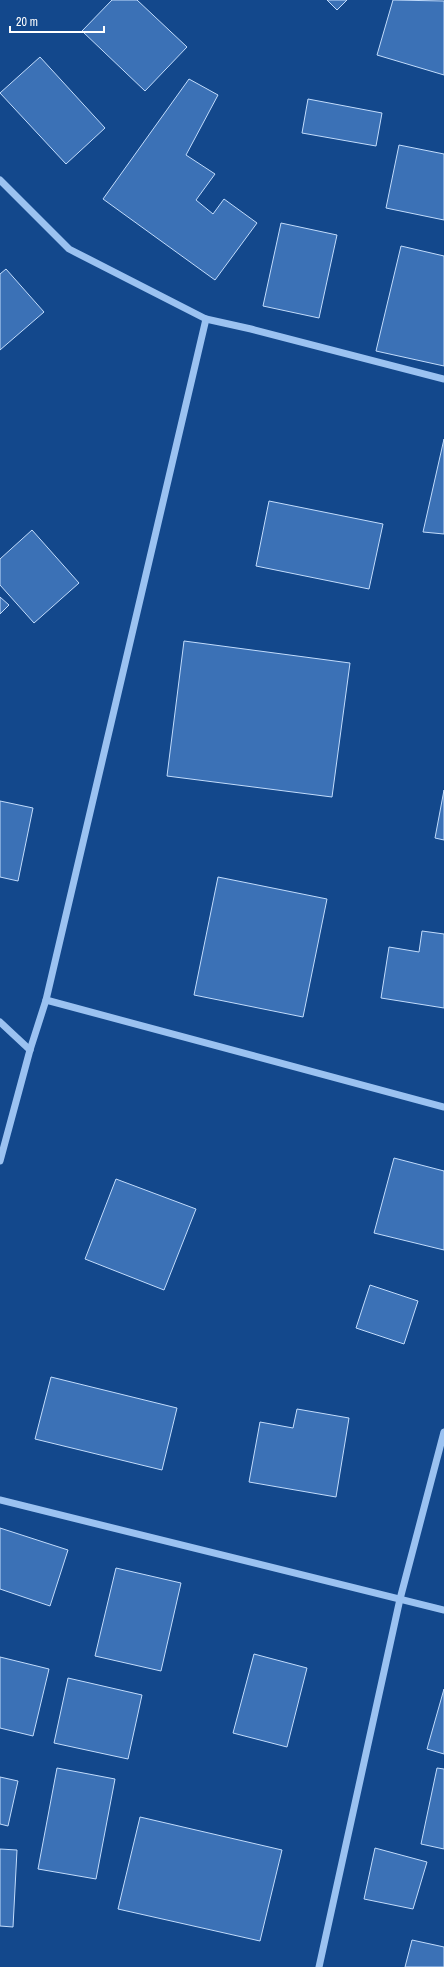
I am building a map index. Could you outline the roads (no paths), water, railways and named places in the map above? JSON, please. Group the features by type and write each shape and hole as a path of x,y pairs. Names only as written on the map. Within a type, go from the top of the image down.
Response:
{"street":[{"path":"0,180 69,249 206,320 251,329 444,379"},
{"path":"0,1162 30,1050 46,1000 206,320"},
{"path":"46,1000 444,1107"},
{"path":"0,1022 30,1050"},
{"path":"319,1967 400,1599 444,1432"},
{"path":"0,1500 444,1610"}]}
